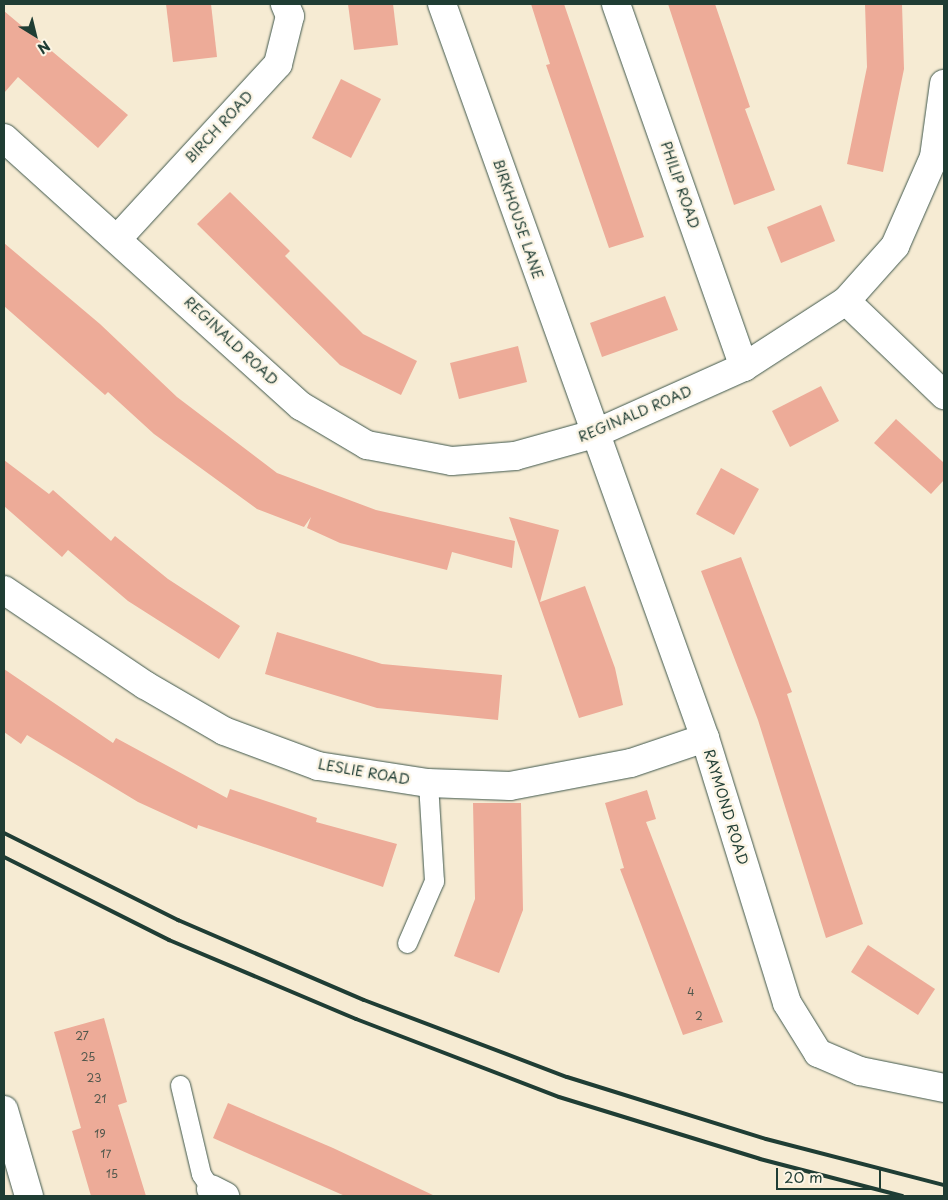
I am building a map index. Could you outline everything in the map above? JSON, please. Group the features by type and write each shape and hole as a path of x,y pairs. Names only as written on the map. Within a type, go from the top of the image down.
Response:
{"street":[{"name":"BIRCH ROAD","path":"119,237 278,64 290,16 285,4"},
{"name":"BIRKHOUSE LANE","path":"442,4 594,434"},
{"name":"PHILIP ROAD","path":"616,4 744,367"},
{"name":"REGINALD ROAD","path":"4,138 119,237 301,406 367,445 452,461 515,456 594,434 744,367 846,301 895,246 934,157 944,84"},
{"path":"846,301 944,396"},
{"name":"RAYMOND ROAD","path":"594,434 705,738 787,1003 818,1053 860,1071 944,1088"},
{"name":"LESLIE ROAD","path":"4,590 145,685 224,731 318,766 428,783 510,786 631,763 705,738"},
{"path":"4,1110 29,1196"}],"lane":[{"path":"407,943 434,881 428,783"},
{"path":"180,1086 201,1174 218,1192"}],"building":[{"path":"166,4 211,4 217,57 173,62"},
{"path":"348,4 393,4 398,45 354,50"},
{"path":"531,4 564,4 644,237 609,248 546,65 550,64"},
{"path":"668,4 715,4 750,107 745,109 775,190 734,205"},
{"path":"865,4 902,4 904,69 883,172 847,164 867,67"},
{"path":"4,11 128,115 98,148 18,77 4,93"},
{"path":"341,79 381,99 351,158 312,138"},
{"path":"230,192 290,251 285,256 363,334 417,361 401,395 340,365 197,224"},
{"path":"821,205 835,241 781,263 767,227"},
{"path":"4,243 100,324 177,397 277,473 376,510 515,541 512,568 452,552 447,570 340,543 307,528 311,517 304,527 257,509 154,434 108,392 105,395 4,306"},
{"path":"665,296 678,330 602,357 590,323"},
{"path":"518,346 527,382 459,399 450,363"},
{"path":"821,386 839,421 790,447 772,411"},
{"path":"896,419 944,463 944,480 931,494 874,443"},
{"path":"4,460 49,494 53,490 111,541 115,536 168,579 240,626 219,659 128,601 68,550 62,557 4,506"},
{"path":"721,468 759,489 734,535 696,514"},
{"path":"509,517 559,530 540,602 585,586 615,668 623,705 579,718"},
{"path":"741,557 792,692 787,694 863,924 826,938 758,720 701,571"},
{"path":"277,632 382,664 502,675 498,720 377,708 265,674"},
{"path":"4,669 113,743 116,738 227,798 230,789 317,818 316,822 397,844 383,887 198,825 197,829 138,802 27,735 21,744 4,732"},
{"path":"647,790 656,819 646,822 723,1022 683,1035 620,869 624,868 605,803"},
{"path":"473,803 521,803 523,910 499,973 454,956 475,899"},
{"path":"868,945 935,989 918,1015 851,972"},
{"path":"104,1018 127,1102 118,1105 146,1196 91,1196 72,1131 81,1128 54,1032"},
{"path":"228,1103 333,1148 435,1196 345,1196 213,1138"}],"railway":[{"path":"4,833 178,920 364,1000 567,1077 766,1139 944,1185"},
{"path":"4,857 169,940 356,1019 559,1097 760,1159 902,1196"}]}
